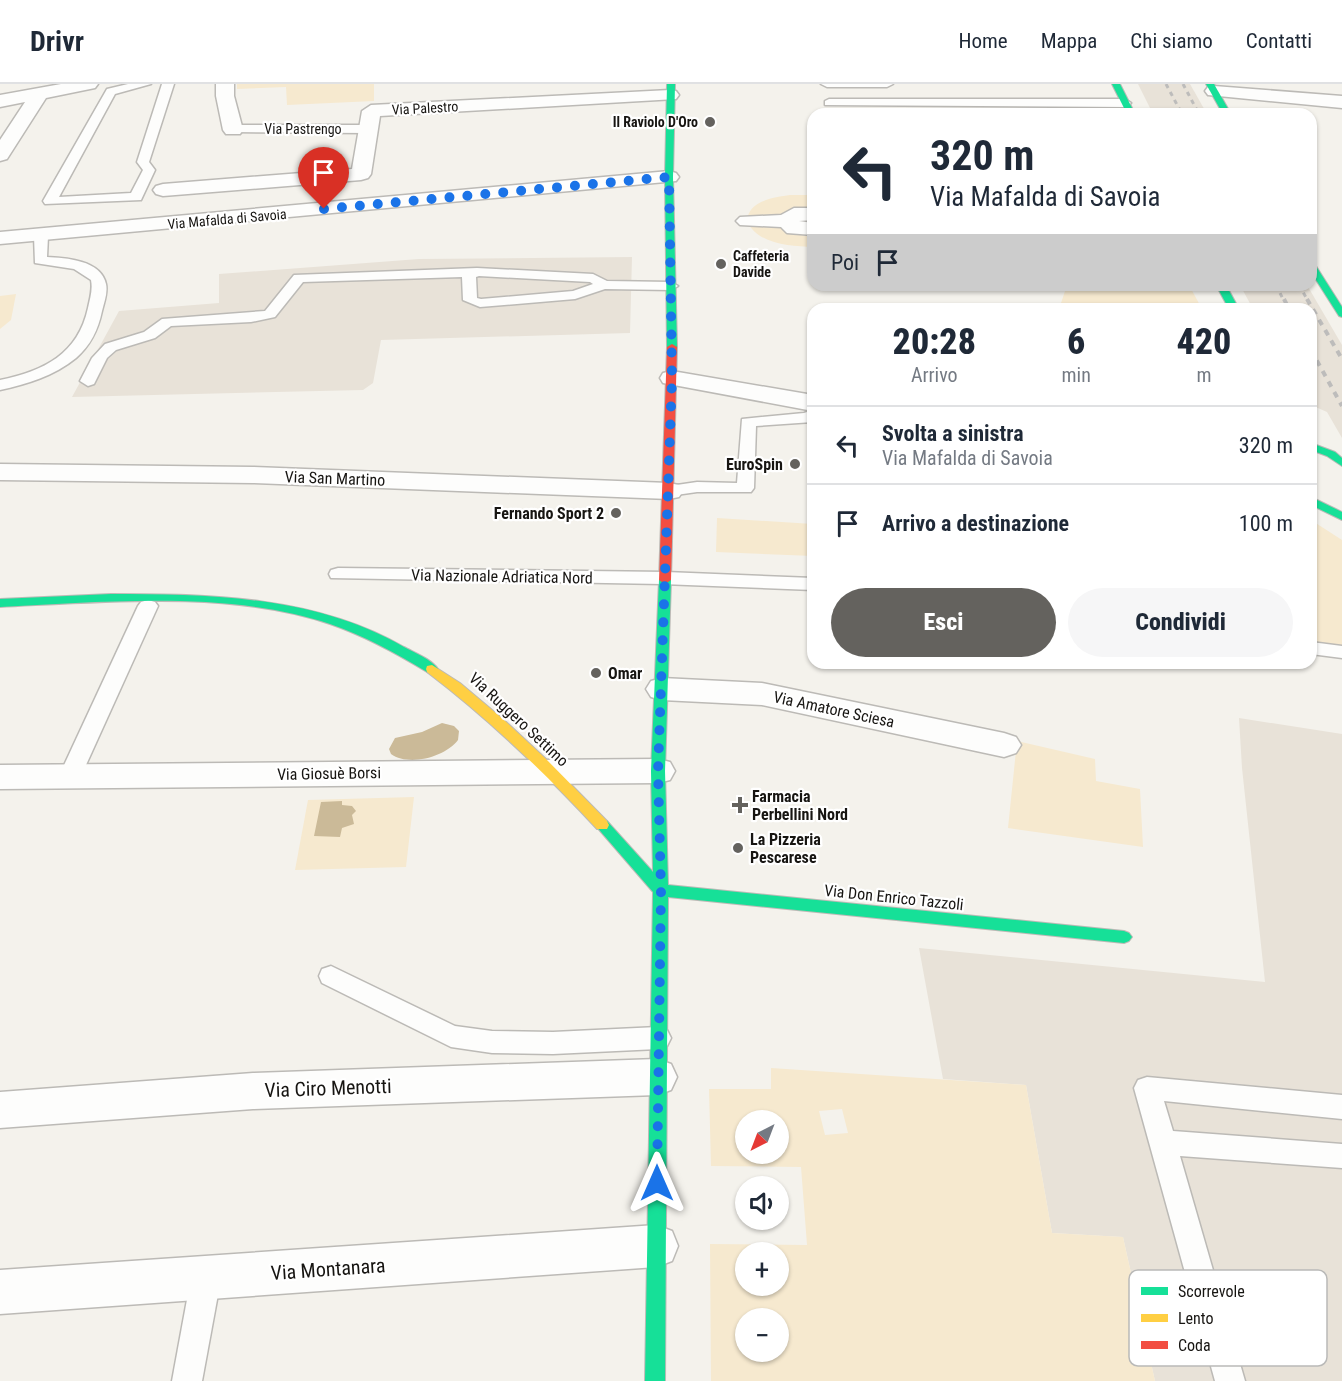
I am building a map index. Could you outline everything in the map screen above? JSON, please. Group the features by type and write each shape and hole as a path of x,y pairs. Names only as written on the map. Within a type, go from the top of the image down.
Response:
{"main road":[{"path":"1116,84 1128,108"},
{"path":"1212,87 1224,108"},
{"path":"655,1381 661,890 658,771 672,378 670,90"},
{"path":"1317,274 1342,314"},
{"path":"1317,449 1338,458"},
{"path":"1317,494 1330,493"},
{"path":"1317,503 1342,517"},
{"name":"Via Ruggero Settimo","path":"0,603 182,597 262,604 337,622 376,636 463,688 552,771 661,890"},
{"name":"Via Don Enrico Tazzoli","path":"661,890 1124,937"}],"street":[{"path":"0,101 88,84"},
{"path":"225,84 223,97 231,112 235,130"},
{"path":"1212,87 1342,102"},
{"name":"Via Palestro","path":"368,129 371,111 670,90"},
{"path":"0,155 40,93"},
{"path":"163,190 362,174 368,129"},
{"name":"Via Mafalda di Savoia","path":"0,238 669,177"},
{"path":"747,221 805,221"},
{"path":"672,378 807,402"},
{"name":"Via San Martino","path":"0,472 253,475 669,490"},
{"name":"Via Amatore Sciesa","path":"662,689 762,694 1004,745"},
{"name":"Via Giosuè Borsi","path":"0,777 658,771"},
{"name":"Via Ciro Menotti","path":"0,1110 658,1058"},
{"name":"Via Montanara","path":"0,1292 656,1246"}],"lane":[{"path":"145,84 111,91 50,201 136,197 149,170 143,162 168,84"},
{"path":"827,84 887,84"},
{"path":"829,103 1078,108"},
{"name":"Via Pastrengo","path":"235,130 368,129"},
{"path":"0,385 18,382 42,373 68,355 87,336 100,288 96,277 78,266 40,260 41,236"},
{"path":"477,272 469,275 470,300 480,303 575,294 604,285 671,286"},
{"path":"88,381 104,351 119,343 143,340 159,331 167,322 251,318 270,314 299,278 477,272 593,278 604,285"},
{"path":"669,490 697,487 746,488 748,422 807,418"},
{"name":"Via Nazionale Adriatica Nord","path":"338,574 666,579 807,584"},
{"path":"70,776 148,606"},
{"path":"1317,649 1342,652"},
{"path":"331,976 451,1036 658,1058"},
{"path":"1198,1270 1147,1088 1342,1107"},
{"path":"1162,1142 1342,1156"},
{"path":"187,1381 206,1278"},
{"path":"1226,1366 1230,1381"}],"shaded area":[{"path":"237,84 374,84 374,101 287,105 286,87 237,89"},
{"path":"1138,84 1190,84 1204,108 1150,108"},
{"path":"790,195 807,195 807,215 788,217 807,226 807,247 776,243 767,240 752,229 747,221 748,214 757,205 770,199"},
{"path":"632,257 630,333 381,340 373,383 363,390 72,397 119,311 219,303 219,274 419,259"},
{"path":"1065,291 1192,291 1199,303 1061,303"},
{"path":"1243,291 1310,291 1342,345 1342,438 1327,412 1317,408 1317,303 1250,303"},
{"path":"16,294 11,320 0,329 0,296"},
{"path":"717,518 807,524 807,556 716,552"},
{"path":"1317,524 1342,540 1342,647 1317,644"},
{"path":"1239,718 1342,734 1342,1381 1155,1381 1152,1366 1327,1366 1327,1270 1130,1270 1123,1237 1052,1233 1026,1085 943,1079 919,948 1265,982 1242,768"},
{"path":"442,723 454,726 459,731 458,740 445,751 417,760 407,760 391,754 389,749 395,738 422,732"},
{"path":"1017,741 1095,759 1096,781 1140,789 1143,847 1008,828"},
{"path":"414,797 406,867 295,870 308,800"},
{"path":"342,801 342,805 352,806 356,811 352,815 354,824 342,828 340,837 314,836 321,802"},
{"path":"771,1068 1026,1085 1052,1233 1123,1237 1130,1270 1129,1366 1152,1366 1155,1381 711,1381 710,1244 735,1244 735,1296 789,1296 789,1245 807,1245 801,1167 711,1166 709,1089 771,1089","holes":["842,1109 848,1133 825,1135 819,1111"]}],"railway":[{"path":"1166,84 1179,108"},
{"path":"1183,84 1196,108"},
{"path":"1279,291 1284,301"},
{"path":"1302,291 1308,301"},
{"path":"1284,299 1286,303"},
{"path":"1307,299 1309,303"},
{"path":"1317,316 1342,359"},
{"path":"1317,361 1342,406"}],"traffic: fast":[{"path":"671,84 669,177 672,347"},
{"path":"1116,84 1128,108"},
{"path":"1210,84 1224,108"},
{"path":"1317,274 1342,314"},
{"path":"1224,291 1231,303"},
{"path":"1317,448 1331,454 1342,463"},
{"path":"1317,503 1342,517"},
{"path":"655,1381 661,890 658,771 665,580"},
{"path":"0,603 168,598 224,600 278,607 332,620 383,640 432,669"},
{"path":"602,825 661,890"},
{"path":"661,890 1124,937"}],"traffic: slow":[{"path":"432,669 521,742 602,825"}],"traffic: jam":[{"path":"665,580 672,347"}],"place":[{"name":"Il Raviolo D'Oro","path":"710,122"},
{"name":"Caffeteria Davide","path":"721,264"},
{"name":"EuroSpin","path":"795,464"},
{"name":"Fernando Sport 2","path":"616,513"},
{"name":"Omar","path":"596,673"},
{"name":"Farmacia Perbellini Nord","path":"740,805"},
{"name":"La Pizzeria Pescarese","path":"738,848"}],"route":[{"path":"324,209 669,177 672,378 669,513 658,771 661,890 657,1183"}]}
